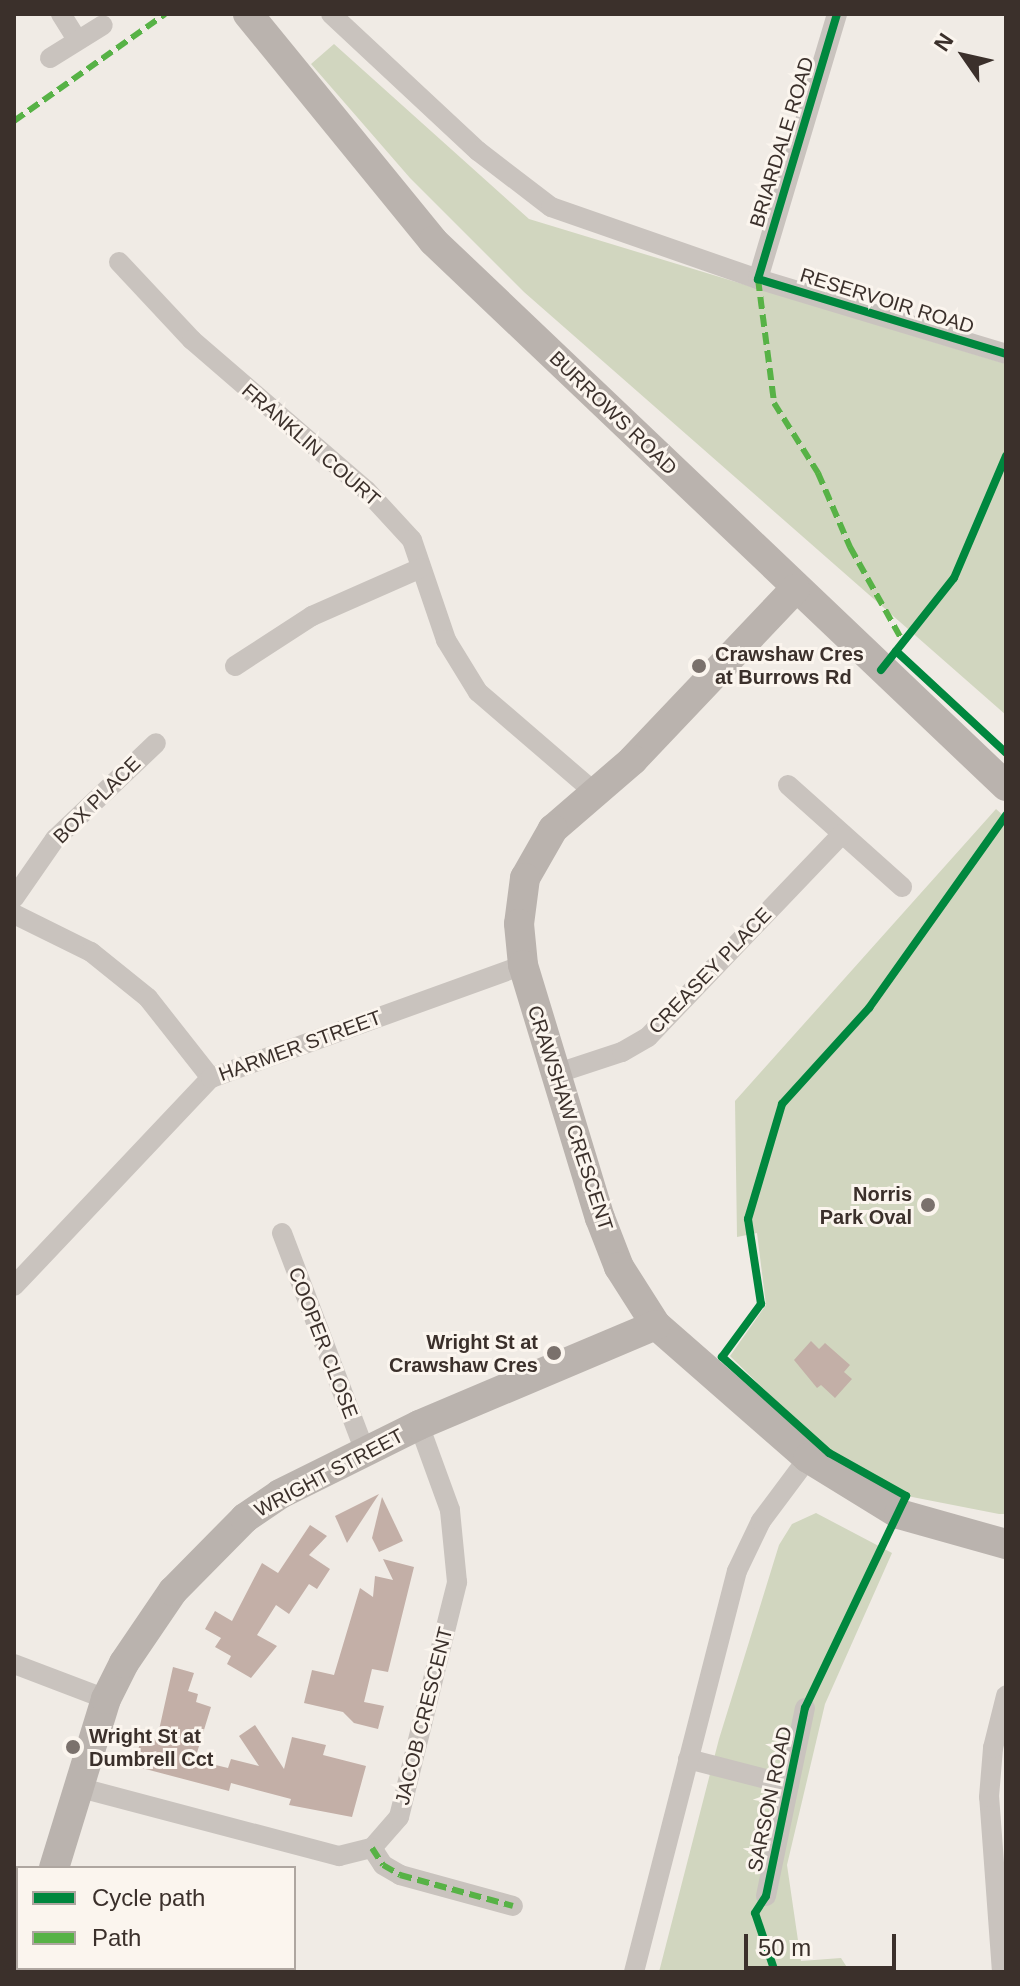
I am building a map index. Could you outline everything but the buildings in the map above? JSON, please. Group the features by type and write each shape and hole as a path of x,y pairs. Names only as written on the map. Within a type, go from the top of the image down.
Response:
{"street":[{"path":"61,14 77,40"},
{"name":"BURROWS ROAD","path":"248,14 433,241 795,589 1006,786"},
{"name":"RESERVOIR ROAD","path":"331,14 478,151 551,207 758,279 1006,354"},
{"name":"BRIARDALE ROAD","path":"758,279 837,14"},
{"path":"50,58 103,25"},
{"name":"FRANKLIN COURT","path":"119,262 192,340 366,490 412,540 446,640 478,692 593,791"},
{"path":"235,666 312,616 421,568"},
{"name":"CRAWSHAW CRESCENT","path":"795,589 633,760 593,791 553,829 525,878 519,924 523,965 555,1074 619,1267 656,1325 808,1458 899,1514 1006,1544"},
{"name":"BOX PLACE","path":"14,898 55,839 156,743"},
{"path":"788,785 902,887"},
{"name":"CREASEY PLACE","path":"555,1074 622,1052 648,1037 842,834"},
{"path":"14,914 91,952 148,998 211,1078"},
{"name":"HARMER STREET","path":"14,1286 211,1078 523,965"},
{"name":"COOPER CLOSE","path":"282,1233 365,1452"},
{"name":"WRIGHT STREET","path":"55,1866 106,1699 146,1629 206,1553 280,1494 419,1425 656,1325"},
{"name":"JACOB CRESCENT","path":"372,1848 399,1817 457,1582 450,1510 419,1425"},
{"path":"634,1972 737,1571 761,1521 808,1458"},
{"path":"14,1664 106,1699"},
{"path":"1002,1972 1001,1903 989,1797 993,1748 1006,1696"},
{"name":"SARSON ROAD","path":"766,1896 805,1708"},
{"name":"SARSON ROAD","path":"688,1759 789,1785"},
{"path":"81,1788 339,1856 372,1848 383,1865 400,1875 513,1906"}],"green space":[{"path":"334,44 529,219 1006,364 1006,715 524,292 410,178 311,64"},
{"path":"996,809 1006,818 1006,1514 907,1496 868,1478 829,1453 730,1356 766,1305 757,1233 737,1237 735,1101"},
{"path":"816,1513 892,1553 825,1704 787,1865 801,1961 841,1958 850,1972 659,1972 719,1739 779,1545 792,1524"}],"marked path":[{"path":"14,121 165,14"},
{"path":"758,279 774,403 818,473 850,547 903,642"},
{"path":"372,1848 383,1865 400,1875 513,1906"}],"cycle path":[{"path":"837,14 758,279 1006,354"},
{"path":"881,670 954,578 1006,456"},
{"path":"896,651 1006,753"},
{"path":"775,1972 755,1913 766,1896 805,1708 906,1496 829,1453 722,1357 761,1304 748,1219 782,1104 869,1008 1006,815"}],"place":[{"name":"Crawshaw Cres at Burrows Rd","path":"699,666"},
{"name":"Norris Park Oval","path":"928,1205"},
{"name":"Wright St at Crawshaw Cres","path":"554,1353"},
{"name":"Wright St at Dumbrell Cct","path":"73,1747"}]}
